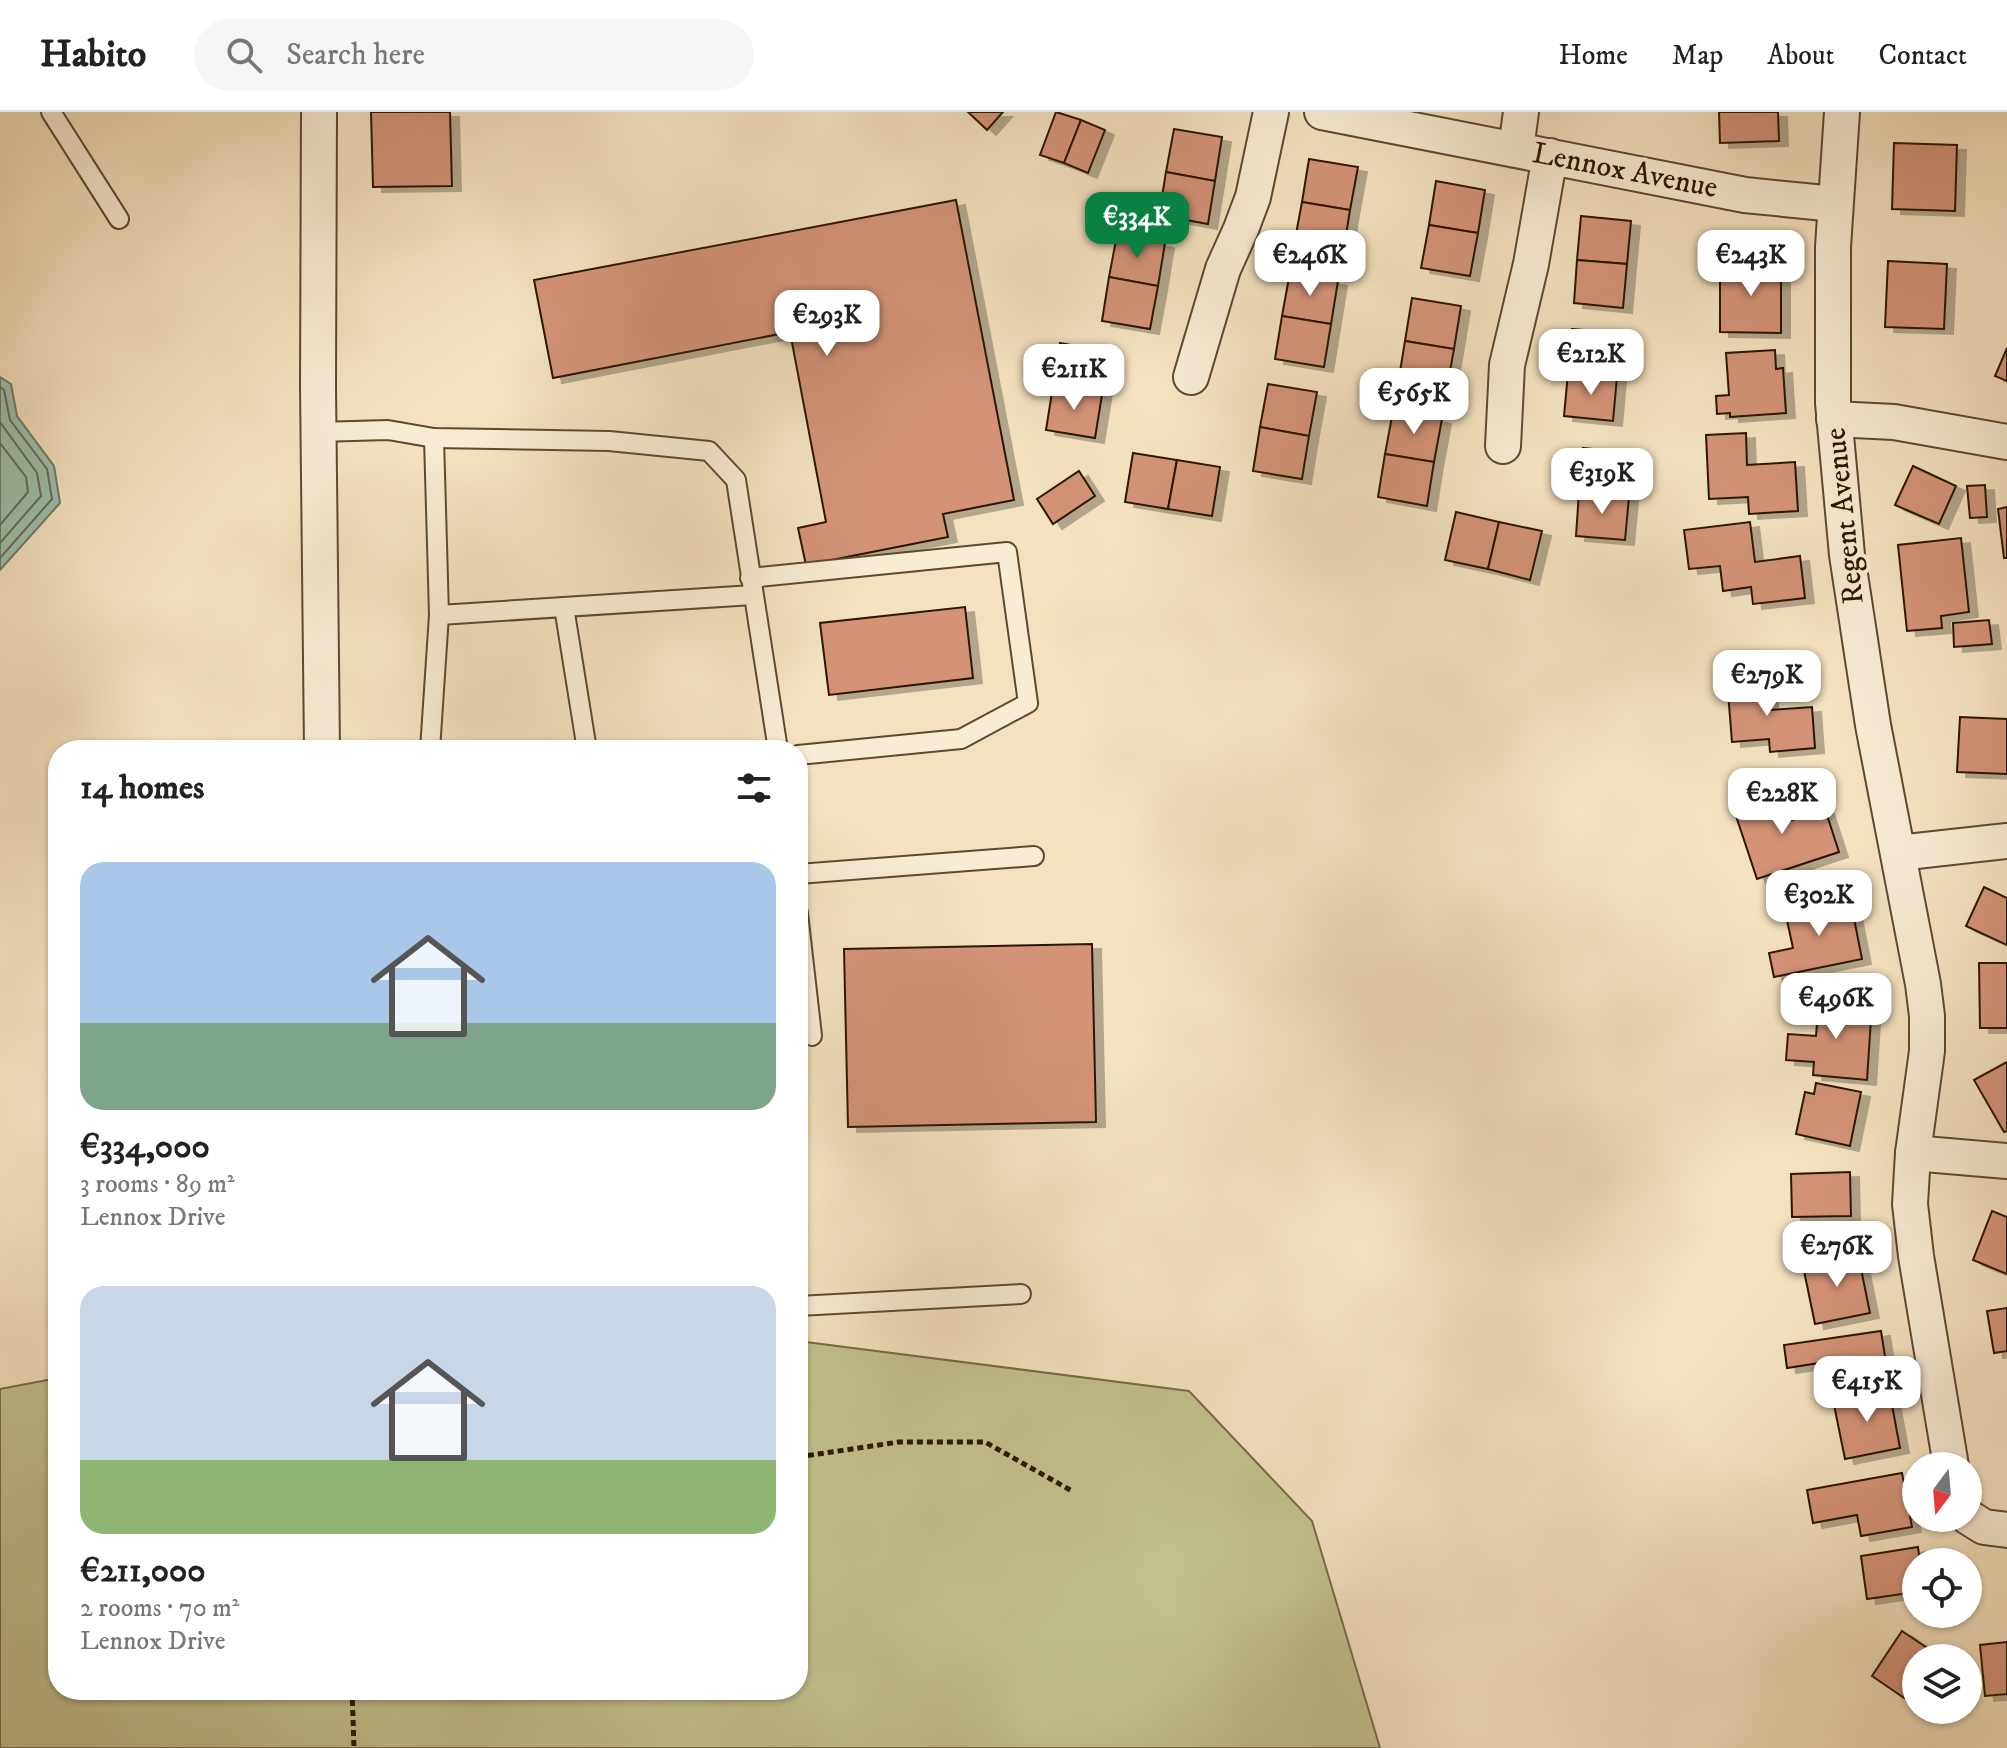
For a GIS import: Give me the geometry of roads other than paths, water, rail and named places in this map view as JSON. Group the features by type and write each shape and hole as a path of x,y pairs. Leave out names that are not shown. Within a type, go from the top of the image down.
{"street":[{"path":"319,112 318,432 322,740"},
{"path":"1191,377 1223,269 1253,197 1271,112"},
{"name":"Lennox Avenue","path":"1322,112 1745,195 1835,204"},
{"path":"1516,149 1521,112"},
{"name":"Regent Avenue","path":"1842,112 1835,204 1834,419 1859,641 1927,1016 1924,1082 1913,1153 1911,1219 1949,1452"},
{"path":"1503,446 1507,365 1529,276 1550,156"},
{"path":"1834,419 1894,422 2007,442"},
{"path":"1898,853 2007,841"},
{"path":"1913,1153 2007,1161"},
{"path":"1982,1526 2007,1530"}],"lane":[{"path":"51,112 119,219"},
{"path":"318,432 388,430 434,438 609,441 709,451 736,480 776,740"},
{"path":"431,740 439,615 434,438"},
{"path":"439,615 564,607 1007,552 1028,703 961,739 808,754"},
{"path":"564,607 585,740"},
{"path":"808,873 1034,856"},
{"path":"808,1001 812,1036"},
{"path":"808,1305 1021,1294"}],"water":[{"path":"0,377 11,384 17,416 54,466 60,503 0,570"}]}
